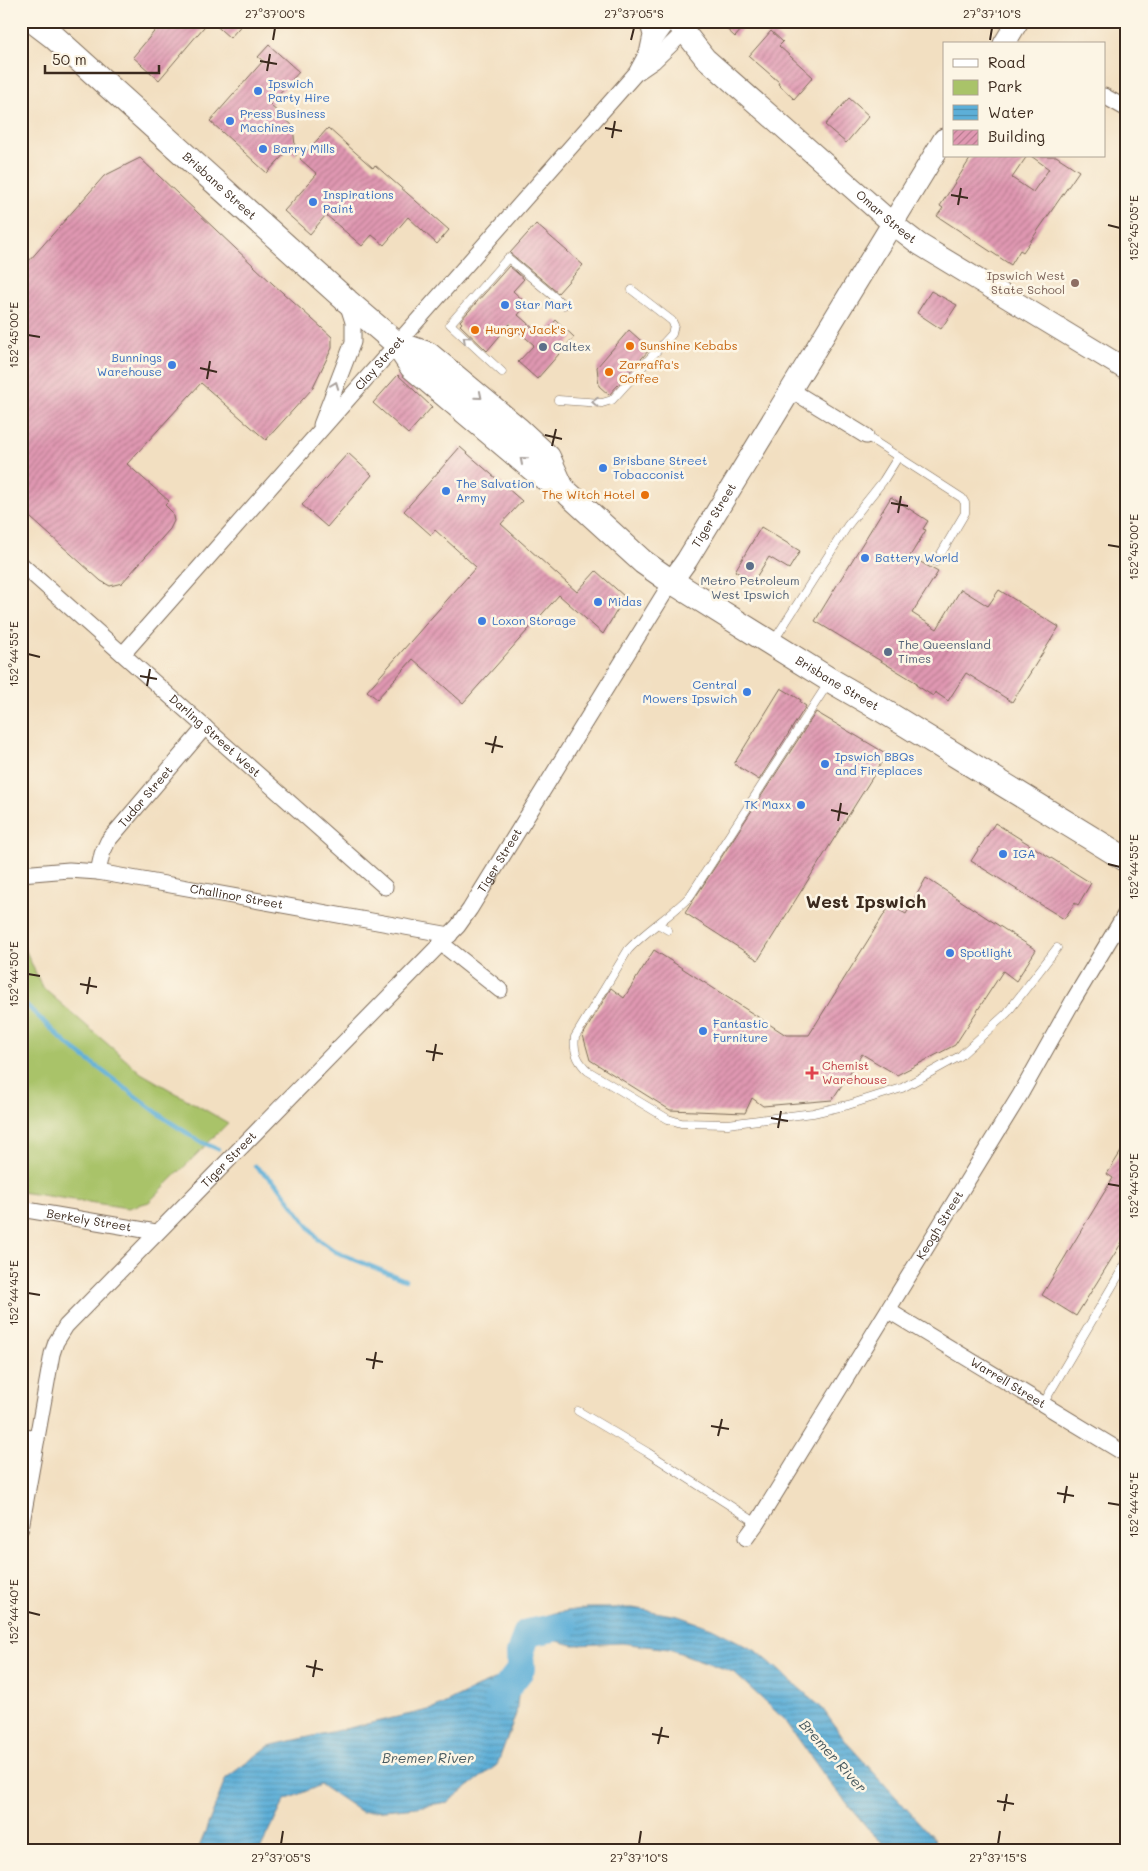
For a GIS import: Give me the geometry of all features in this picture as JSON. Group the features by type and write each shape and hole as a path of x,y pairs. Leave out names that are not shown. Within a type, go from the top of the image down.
{"main road":[{"name":"Brisbane Street","path":"38,23 396,344 412,367 540,475 562,488 643,562 830,680 1127,860"}],"street":[{"path":"646,55 651,37 647,21"},
{"name":"Clay Street","path":"123,654 636,72 646,55 677,25"},
{"name":"Clay Street","path":"636,72 654,62 677,25"},
{"name":"Omar Street","path":"677,25 705,58 893,224 919,244 1127,370"},
{"path":"1106,97 1127,109"},
{"name":"Tiger Street","path":"21,1528 52,1354 59,1337 74,1315 446,939 470,909 687,560 943,142"},
{"path":"319,432 353,342 353,322 347,301"},
{"path":"791,390 866,436"},
{"name":"Darling Street West","path":"21,564 385,887"},
{"name":"Tudor Street","path":"98,872 102,854 108,841 205,727"},
{"name":"Challinor Street","path":"21,874 69,870 98,872 446,939"},
{"name":"Keogh Street","path":"746,1538 758,1524 889,1311 1020,1095 1074,999 1127,911"},
{"path":"446,939 500,990"},
{"name":"Berkely Street","path":"21,1209 156,1232"},
{"name":"Warrell Street","path":"889,1311 1127,1455"},
{"path":"21,1436 37,1439"}],"lane":[{"path":"502,372 450,324 508,258 564,305"},
{"path":"558,400 602,403 612,400 672,334 674,325 672,321 632,290"},
{"path":"866,436 962,498 965,503 965,513 936,562"},
{"path":"772,643 848,526 883,481 898,457"},
{"path":"830,680 690,896 628,950 575,1037 575,1052 582,1066 668,1119 681,1123 728,1124 814,1113 848,1105 902,1088 960,1056 1007,1013 1057,948"},
{"path":"658,924 668,930"},
{"path":"1043,1404 1127,1261"},
{"path":"578,1411 648,1452 758,1524"}],"green space":[{"path":"21,940 42,987 141,1073 228,1123 149,1202 128,1208 21,1192"}],"water":[{"path":"587,1608 633,1608 678,1616 712,1628 758,1652 822,1708 847,1743 944,1850 890,1850 870,1831 824,1775 785,1720 733,1672 669,1649 622,1643 573,1645 527,1633 539,1618 555,1613"},
{"name":"Bremer River","path":"521,1669 516,1714 497,1765 448,1802 361,1812 321,1785 285,1800 260,1850 198,1850 226,1778 269,1746 433,1709"}],"building":[{"path":"163,21 209,21 159,80 133,57"},
{"path":"211,21 245,21 230,38"},
{"path":"718,21 749,21 735,37"},
{"path":"771,31 783,42 779,46 813,77 794,99 778,84 779,82 749,56"},
{"path":"269,45 299,72 270,105 293,126 296,156 289,149 267,173 210,121 263,61 258,57"},
{"path":"849,98 869,116 846,143 825,125"},
{"path":"328,128 373,168 375,165 449,230 437,244 408,217 384,245 372,235 362,246 326,215 310,234 284,211 317,174 300,159"},
{"name":"Bunnings Warehouse","path":"140,158 332,337 332,348 312,389 266,440 201,383 127,464 169,501 165,505 172,512 174,521 170,529 122,583 110,586 101,581 21,509 21,270 104,176"},
{"path":"971,158 1026,158 1012,178 1033,192 1049,169 1034,158 1059,158 1079,171 1023,252 1020,250 1011,265 937,216 943,208 940,206"},
{"path":"536,224 583,265 558,293 510,253"},
{"path":"509,266 524,279 513,291 527,304 518,315 542,336 556,320 574,337 537,379 518,362 534,345 510,324 487,351 460,325 462,323 460,321"},
{"path":"931,291 957,305 941,329 917,313"},
{"path":"629,330 650,349 609,395 599,386 597,367"},
{"path":"398,375 432,407 408,434 373,403"},
{"path":"460,447 522,501 501,524 577,592 596,571 625,597 603,634 559,595 463,703 413,659 377,699 367,691 476,567 435,530 431,535 404,511"},
{"path":"348,453 372,475 327,527 302,505"},
{"path":"891,497 928,521 923,529 926,530 910,556 938,572 912,613 937,629 961,589 988,606 999,590 1059,627 1012,702 966,673 948,701 935,692 933,696 916,685 917,683 815,621"},
{"path":"761,527 800,551 789,569 769,557 753,582 735,571"},
{"path":"781,688 801,700 800,702 806,706 759,780 734,764"},
{"path":"816,712 887,754 758,960 685,913"},
{"path":"995,823 1091,883 1078,905 1075,903 1064,919 971,861"},
{"path":"926,878 1036,950 1016,981 1003,971 955,1045 897,1075 862,1054 832,1100 763,1106 752,1098 745,1113 670,1110 590,1060 583,1035 611,988 624,998 654,950 786,1035 809,1035 890,905 906,914"},
{"path":"1127,1142 1127,1234 1076,1316 1042,1295 1113,1178 1107,1174"}],"waterway":[{"path":"21,1000 67,1044 167,1120 201,1142 218,1149"},
{"path":"255,1166 278,1185 318,1239 336,1252 405,1280"},
{"name":"Bremer River","path":"498,1699 521,1669 520,1654 527,1633 564,1626"}],"place":[{"name":"Ipswich Party Hire","path":"258,91"},
{"name":"Press Business Machines","path":"230,121"},
{"name":"Barry Mills","path":"263,149"},
{"name":"Inspirations Paint","path":"313,202"},
{"name":"Ipswich West State School","path":"1075,283"},
{"name":"Star Mart","path":"505,305"},
{"name":"Hungry Jack's","path":"475,330"},
{"name":"Sunshine Kebabs","path":"630,346"},
{"name":"Caltex","path":"543,347"},
{"name":"Bunnings Warehouse","path":"172,365"},
{"name":"Zarraffa's Coffee","path":"609,372"},
{"name":"Brisbane Street Tobacconist","path":"603,468"},
{"name":"The Salvation Army","path":"446,491"},
{"name":"The Witch Hotel","path":"645,495"},
{"name":"Battery World","path":"865,558"},
{"name":"Metro Petroleum West Ipswich","path":"750,566"},
{"name":"Midas","path":"598,602"},
{"name":"Loxon Storage","path":"482,621"},
{"name":"The Queensland Times","path":"888,652"},
{"name":"Central Mowers Ipswich","path":"747,692"},
{"name":"Ipswich BBQs and Fireplaces","path":"825,764"},
{"name":"TK Maxx","path":"801,805"},
{"name":"IGA","path":"1003,854"},
{"name":"Spotlight","path":"950,953"},
{"name":"Fantastic Furniture","path":"703,1031"},
{"name":"Chemist Warehouse","path":"812,1073"}],"district":[{"name":"West Ipswich","path":"866,902"}]}
